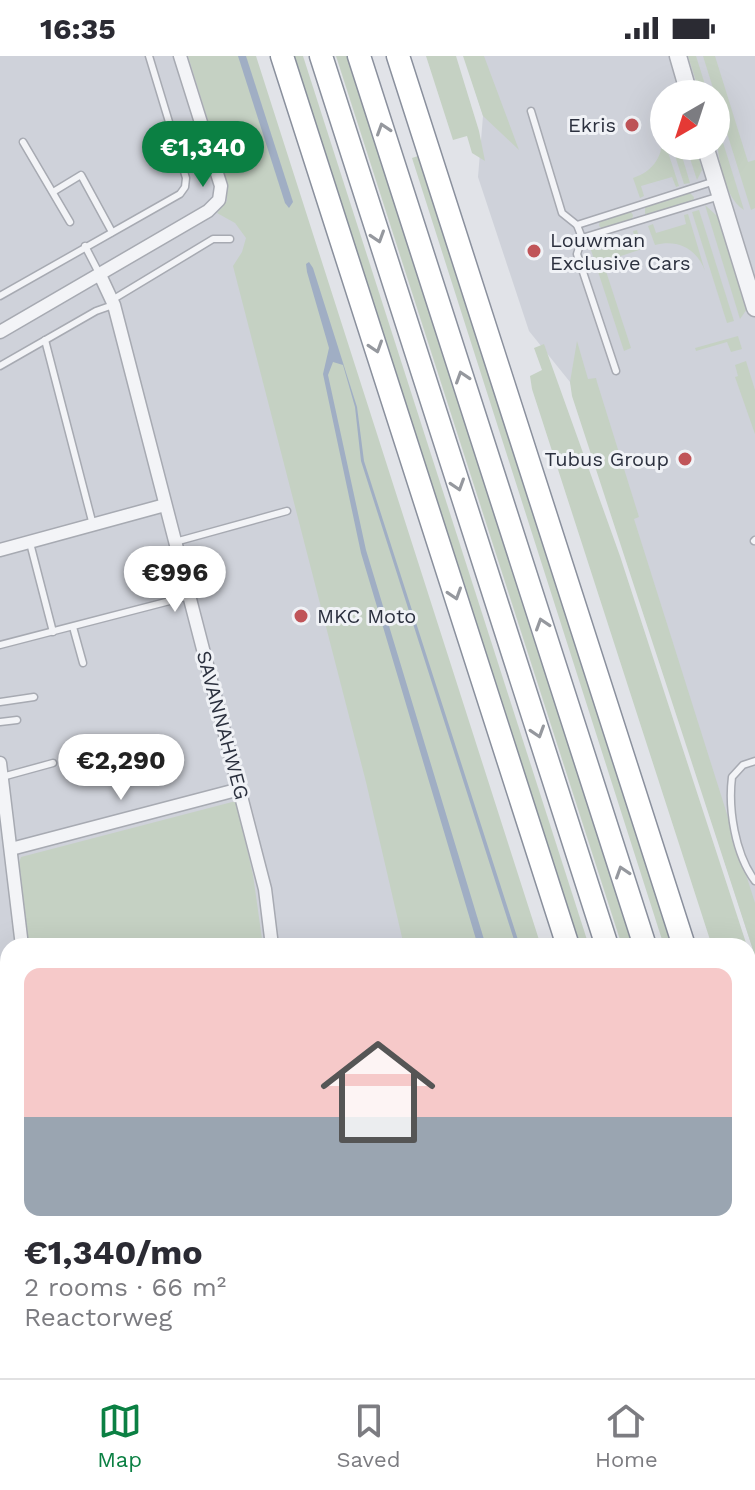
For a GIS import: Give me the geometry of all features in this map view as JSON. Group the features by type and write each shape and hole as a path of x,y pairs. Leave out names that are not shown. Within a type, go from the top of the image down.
{"highway":[{"path":"282,56 565,938"},
{"path":"321,56 604,938"},
{"path":"359,56 642,938"},
{"path":"398,56 681,938"}],"street":[{"path":"0,332 208,211 219,200 221,186 180,56"},
{"path":"678,56 685,80"},
{"path":"709,160 755,308"},
{"name":"SAVANNAHWEG","path":"100,275 113,302 240,789 265,889 271,938"},
{"path":"0,550 165,505"},
{"path":"0,763 21,938"},
{"path":"11,849 240,789"}],"lane":[{"path":"0,296 180,194 185,187 186,178 149,56"},
{"path":"531,111 562,213 577,225 582,238 577,254 616,371"},
{"path":"23,142 70,222"},
{"path":"53,192 81,175 112,232"},
{"path":"577,225 637,206 718,189"},
{"path":"582,238 641,221 718,189"},
{"path":"637,206 641,221"},
{"path":"0,366 113,302 213,239 230,239"},
{"path":"85,246 100,275"},
{"path":"45,340 93,525"},
{"path":"175,542 287,511"},
{"path":"30,541 53,632"},
{"path":"162,558 173,600"},
{"path":"0,645 189,596"},
{"path":"73,627 83,663"},
{"path":"0,702 34,697"},
{"path":"0,722 17,720"},
{"path":"755,761 743,765 732,777 730,810 741,850 755,881"},
{"path":"2,783 53,763"}],"shaded area":[{"path":"0,56 197,56 472,938 0,938"},
{"path":"464,56 755,56 755,938 749,938 570,382 529,331 478,177 483,116"}],"green space":[{"path":"188,56 256,56 538,938 402,938 366,782 233,266 246,238 235,223 217,213 227,201 227,182"},
{"path":"290,56 303,56 586,938 575,938"},
{"path":"336,56 347,56 630,938 619,938"},
{"path":"426,56 456,56 485,161 472,153 467,136 453,140"},
{"path":"463,56 484,56 519,150 483,116"},
{"path":"688,56 696,56 704,80 696,80"},
{"path":"703,56 715,56 722,80 710,80"},
{"path":"401,89 673,938 661,938 412,158 418,156 397,91"},
{"path":"730,104 748,162 755,160 755,208 751,210 730,143"},
{"path":"671,160 679,186 676,187 672,177 641,186 644,196 640,198 633,178 647,171 656,161"},
{"path":"676,160 683,160 690,183 684,184"},
{"path":"691,160 700,160 702,170 697,180"},
{"path":"720,160 728,160 744,210 736,203 725,182"},
{"path":"690,193 694,197 693,202 645,215 645,206"},
{"path":"705,205 717,216 747,309 740,319"},
{"path":"699,210 734,321 727,323 692,212"},
{"path":"630,211 632,220 603,229 599,226 600,220"},
{"path":"688,214 705,271 697,257 686,248 671,243 655,245 648,226 653,224 656,233 686,224 684,215"},
{"path":"637,230 642,249 603,262 631,348 624,351 589,244 597,242 600,250 635,239 633,231"},
{"path":"738,336 742,349 731,352 727,342 696,351 695,348"},
{"path":"577,341 588,379 596,378 639,517 634,519 755,903 755,938 749,938 570,382"},
{"path":"544,344 620,556 744,938 709,938 532,389 530,376 542,370 534,348"},
{"path":"746,361 755,390 755,434 735,377 738,376 735,365"},
{"path":"236,801 253,875 262,938 28,938 19,863 21,857"}],"water":[{"path":"238,56 246,56 293,202 289,208 285,203"},
{"path":"309,262 313,268 357,407 364,461 517,938 513,938 361,461 355,407 343,365 333,362 328,375 366,550 484,938 476,938 361,553 323,374 329,348 306,264"}],"place":[{"name":"Ekris","path":"632,125"},
{"name":"Louwman Exclusive Cars","path":"534,251"},
{"name":"Tubus Group","path":"685,459"},
{"name":"MKC Moto","path":"301,616"}]}
